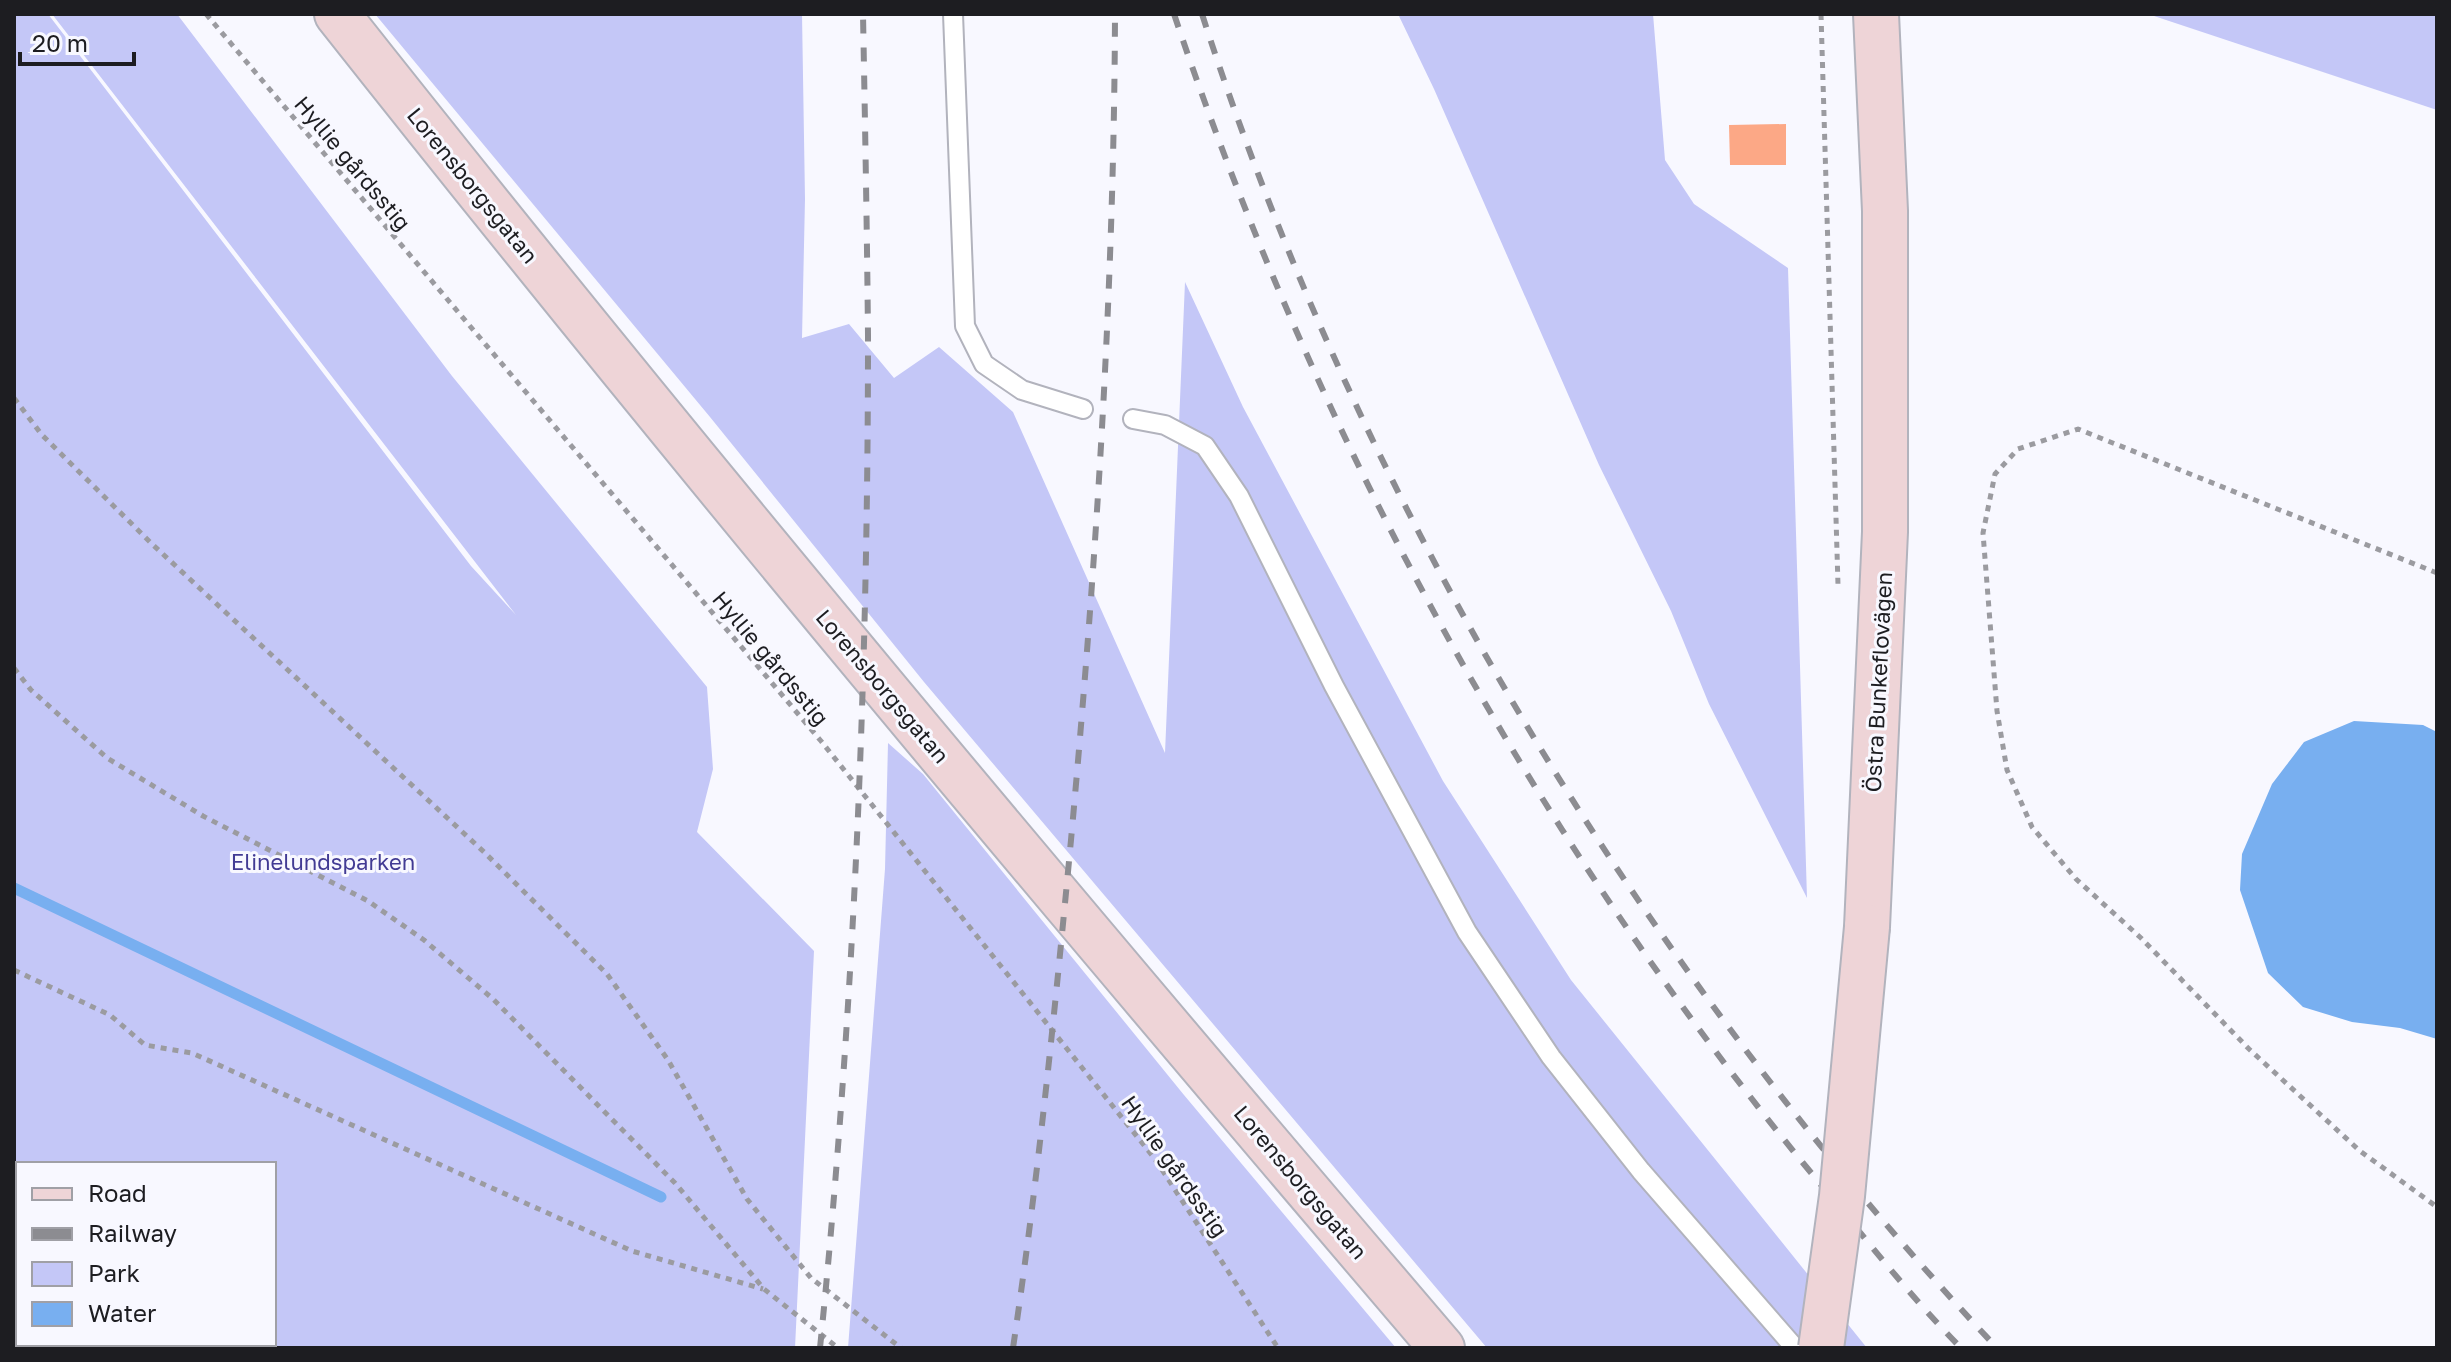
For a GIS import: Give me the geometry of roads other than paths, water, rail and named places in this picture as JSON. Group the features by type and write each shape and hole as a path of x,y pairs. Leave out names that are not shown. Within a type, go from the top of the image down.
{"main road":[{"name":"Lorensborgsgatan","path":"337,14 859,658 1442,1348"},
{"name":"Östra Bunkeflovägen","path":"1821,1348 1842,1196 1867,927 1885,532 1885,211 1876,14"}],"lane":[{"path":"953,14 965,326 984,364 1022,390 1083,409"},
{"path":"1133,419 1165,425 1205,446 1239,496 1334,686 1467,932 1551,1057 1632,1160 1795,1348"}],"water":[{"path":"2354,721 2423,725 2437,732 2437,1039 2400,1028 2352,1022 2303,1007 2268,973 2240,890 2242,854 2272,784 2304,742"}],"waterway":[{"path":"14,888 661,1197"}],"railway":[{"path":"820,1348 842,1096 862,716 868,336 863,14"},
{"path":"1013,1348 1052,1031 1088,634 1107,324 1115,14"},
{"path":"1174,14 1230,169 1292,322 1361,471 1437,617 1519,760 1607,899 1702,1033 1880,1257 1961,1348"},
{"path":"1202,14 1267,198 1343,378 1430,554 1526,724 1631,890 1745,1050 1867,1202 1997,1348"}],"park label":[{"name":"Elinelundsparken","path":"323,861"}]}
